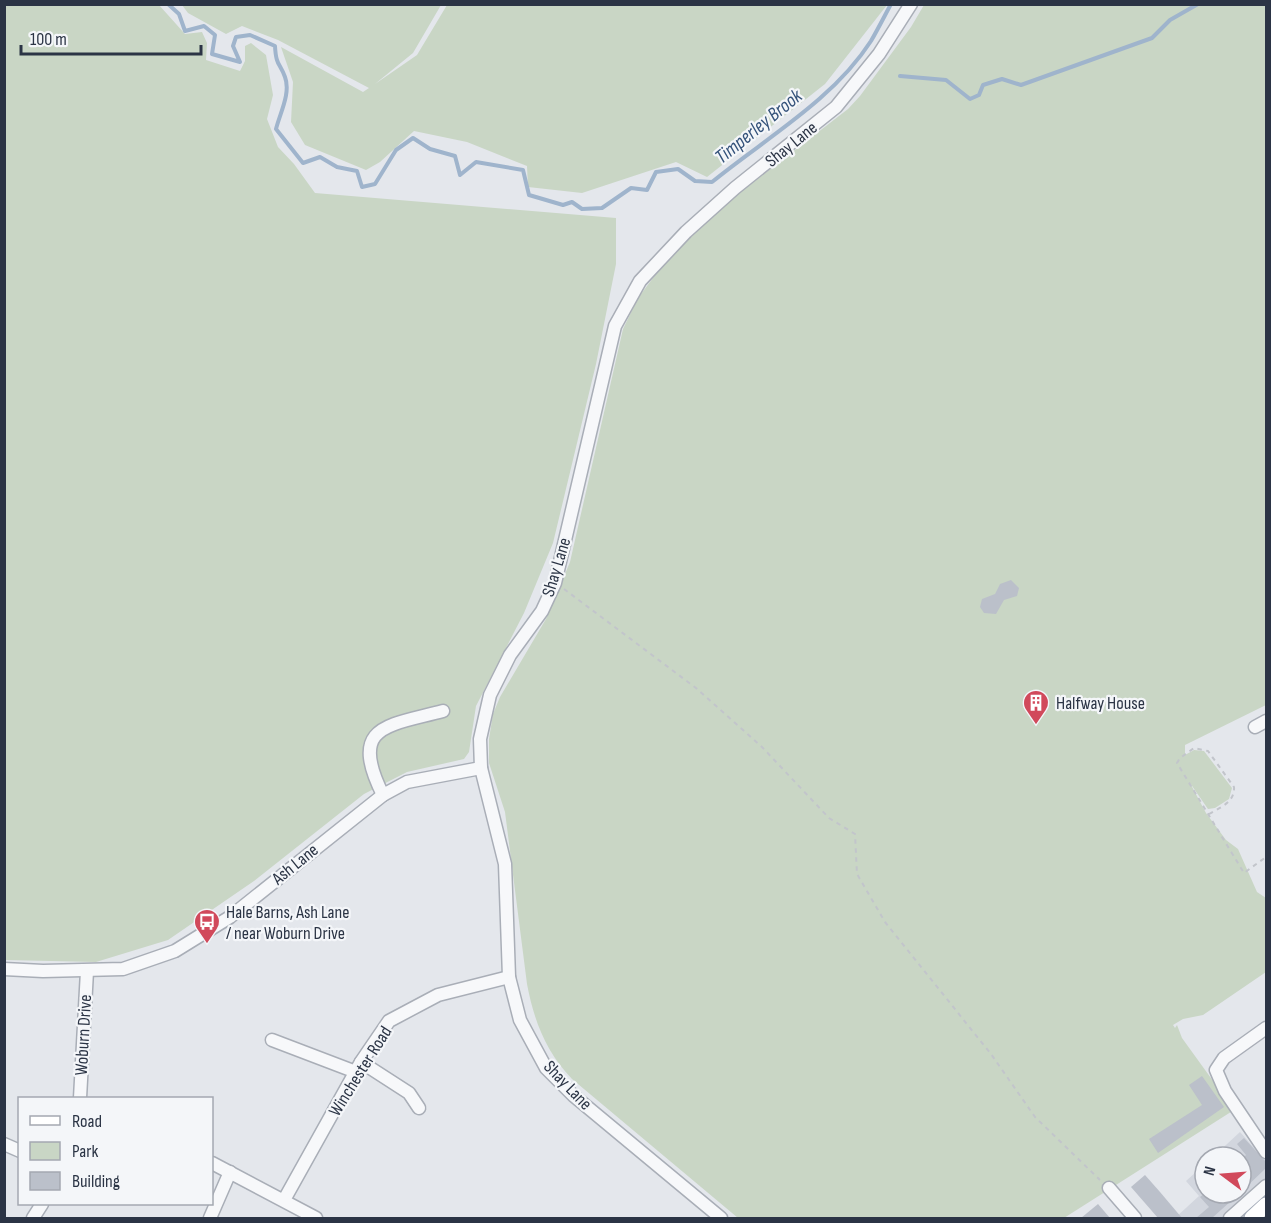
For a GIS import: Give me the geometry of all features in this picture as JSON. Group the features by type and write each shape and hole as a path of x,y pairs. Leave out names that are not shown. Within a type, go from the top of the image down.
{"main road":[{"path":"1252,1218 1266,1205"}],"street":[{"name":"Shay Lane","path":"721,1218 574,1096 546,1068 520,1020 509,977 505,864 481,768 480,739 490,695 510,656 542,611 555,582 615,326 640,281 686,232 735,188 836,107 879,54 911,4"},
{"path":"383,795 370,770 368,756 377,733 387,726 443,711"},
{"name":"Ash Lane","path":"4,969 87,971 123,969 175,951 202,936 383,795 407,782 481,768"},
{"name":"Woburn Drive","path":"80,1097 87,971"},
{"name":"Winchester Road","path":"284,1200 358,1067 389,1021 438,995 509,977"},
{"path":"1266,1028 1224,1058 1216,1070 1225,1091 1266,1152"},
{"path":"272,1040 358,1067 409,1093 419,1108"},
{"path":"4,1144 18,1150"},
{"path":"213,1164 316,1218"},
{"path":"210,1218 230,1172"},
{"path":"1230,1218 1266,1186"},
{"path":"1109,1188 1135,1218"},
{"path":"33,1218 41,1205"}],"path":[{"path":"555,582 696,688 762,747 829,819 855,834 857,874 885,922 991,1054 1035,1117 1109,1188"},
{"path":"1209,814 1231,799 1234,787 1208,751 1194,748 1177,763 1244,873 1266,857"}],"shaded area":[{"path":"1240,1132 1252,1145 1226,1145"},
{"path":"1253,1146 1266,1161 1266,1181 1253,1193"},
{"path":"1193,1175 1193,1189 1186,1181"},
{"path":"1193,1202 1193,1205 1239,1205 1225,1218 1175,1218"}],"green space":[{"path":"5,5 159,5 185,34 202,32 207,43 206,60 240,71 245,61 245,46 251,43 266,55 273,95 267,119 278,147 294,164 315,193 616,218 616,264 596,364 553,543 524,613 476,706 469,752 464,759 407,772 364,794 254,881 168,940 96,962 5,960"},
{"path":"182,5 441,5 413,53 375,84 417,55 447,5 887,5 825,84 707,177 676,162 582,193 528,187 527,166 467,142 414,131 380,162 366,170 305,145 291,122 293,82 281,47 363,92 369,88 278,40 242,26 226,34 188,13"},
{"path":"924,5 1266,5 1266,705 1185,745 1185,755 1194,750 1204,751 1232,788 1229,799 1215,808 1208,809 1190,783 1206,813 1226,840 1238,849 1257,892 1266,898 1266,972 1203,1015 1183,1019 1173,1025 1175,1028 1177,1025 1182,1038 1234,1110 1064,1218 738,1218 572,1079 548,1047 533,1011 527,984 505,812 489,763 489,739 493,714 500,697 546,619 570,562 623,329 638,298 665,262 729,201 848,109 911,27"}],"building":[{"path":"1011,580 1019,588 1017,596 1004,600 996,614 984,613 980,607 982,599 995,594 1000,584"},
{"path":"1202,1076 1224,1107 1158,1153 1149,1139 1202,1105 1189,1085"},
{"path":"1244,1138 1250,1145 1238,1145"},
{"path":"1253,1148 1266,1162 1266,1168 1253,1180"},
{"path":"1145,1175 1182,1218 1158,1218 1131,1187"},
{"path":"1098,1204 1110,1218 1081,1218"},
{"path":"1207,1205 1227,1205 1212,1218 1196,1218 1209,1207"}],"waterway":[{"name":"Timperley Brook","path":"168,4 179,14 185,31 204,26 215,35 212,54 240,62 233,46 236,37 250,35 275,46 276,57 285,77 287,90 276,129 303,163 320,157 337,167 357,171 362,187 375,184 396,150 413,138 430,149 455,156 460,175 476,162 523,170 529,195 563,205 572,202 582,209 602,208 631,188 647,190 656,172 678,169 695,181 712,182 798,117 838,82 871,41 891,4"},
{"path":"900,76 946,80 970,99 979,95 983,85 1002,79 1021,85 1152,38 1170,20 1198,4"}],"place":[{"name":"Halfway House","path":"1036,726"},
{"name":"Hale Barns, Ash Lane / near Woburn Drive","path":"207,945"}]}
